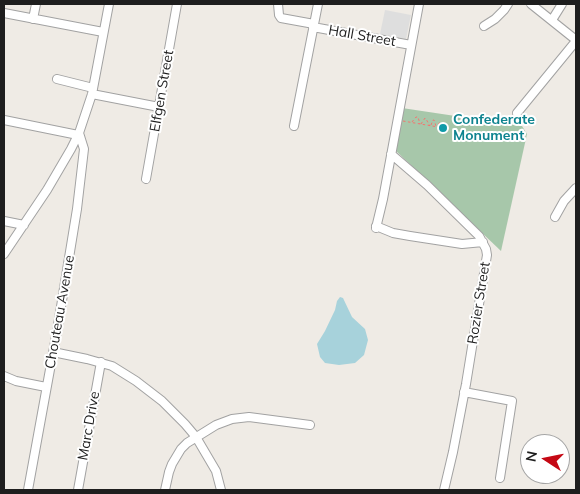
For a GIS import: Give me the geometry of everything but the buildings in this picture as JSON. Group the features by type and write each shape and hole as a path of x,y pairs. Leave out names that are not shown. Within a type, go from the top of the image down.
{"street":[{"path":"33,19 36,4"},
{"path":"4,254 79,134 92,91 108,4"},
{"name":"Elfgen Street","path":"146,179 177,4"},
{"name":"Hall Street","path":"278,4 278,15 281,18 411,45"},
{"path":"294,126 318,4"},
{"path":"420,4 376,227 393,233 462,244 483,242"},
{"path":"484,26 495,19 508,4"},
{"path":"517,113 576,40 531,4"},
{"path":"552,20 562,4"},
{"path":"4,13 103,32"},
{"path":"57,79 92,91 159,107"},
{"path":"4,120 79,134"},
{"name":"Chouteau Avenue","path":"28,490 81,183 84,149 79,134"},
{"name":"Rozier Street","path":"391,154 427,185 469,226 483,242 486,249 487,261 453,452 444,490"},
{"path":"555,217 564,201 576,188"},
{"path":"4,221 24,224"},
{"path":"53,352 112,366 162,401 196,437 216,471 221,490"},
{"name":"Marc Drive","path":"78,490 101,362"},
{"path":"4,376 16,381 46,387"},
{"path":"464,392 512,402 500,478"},
{"path":"165,490 169,472 176,456 188,443 216,424 240,417 257,417 310,424"}],"path":[{"path":"412,123 418,117 420,124"},
{"path":"420,124 426,118 430,126"},
{"path":"397,120 412,123 420,124 430,126 437,127 434,120 430,126"}],"green space":[{"path":"402,108 522,126 527,134 501,251 395,150"}],"shaded area":[{"path":"385,10 411,15 406,39 380,34"}],"water":[{"path":"340,297 343,298 352,317 365,329 368,340 364,355 355,363 339,365 325,363 320,357 317,344"}],"place":[{"name":"Confederate Monument","path":"443,128"}]}
